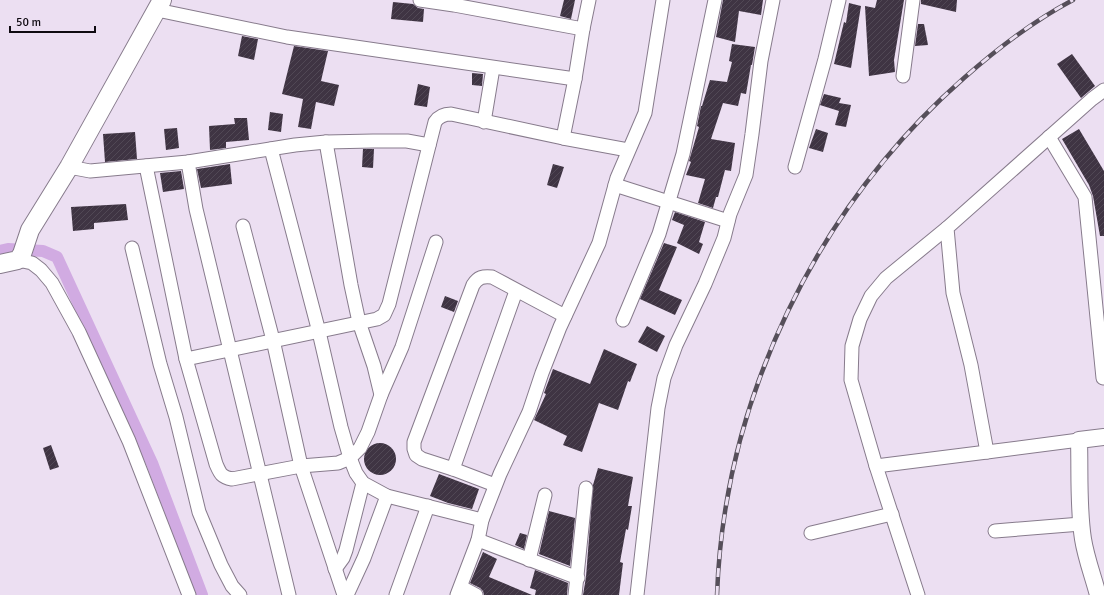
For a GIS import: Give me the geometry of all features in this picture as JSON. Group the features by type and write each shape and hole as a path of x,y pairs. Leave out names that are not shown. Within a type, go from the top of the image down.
{"main road":[{"path":"0,264 22,253 30,230 69,167 159,5"}],"street":[{"path":"420,0 454,5 583,30"},
{"path":"563,138 576,78 589,0"},
{"path":"476,595 459,591 478,540 482,520 495,485 528,412 565,316 599,243 615,185 644,113 663,0"},
{"path":"623,320 659,234 683,154 715,0"},
{"path":"637,595 658,408 664,378 676,345 705,284 724,238 728,221 746,175 761,61 773,0"},
{"path":"795,167 826,59 839,0"},
{"path":"903,76 913,0"},
{"path":"159,5 191,18 287,37 493,68 576,78"},
{"path":"484,122 493,68"},
{"path":"918,595 876,466 851,380 852,346 860,319 871,296 886,278 947,228 1104,90"},
{"path":"186,359 273,340 319,332 380,318 384,315 389,304 435,122 443,115 451,114 484,122 628,150"},
{"path":"1049,137 1085,197 1103,378"},
{"path":"69,167 90,171 188,162 295,145 326,142 400,141 429,145"},
{"path":"326,142 359,322 374,366 381,395"},
{"path":"271,149 319,332 341,428 356,472 363,483 387,496 482,520"},
{"path":"188,162 196,209 289,595"},
{"path":"146,166 186,359 216,464 221,474 225,478 232,479 301,466 329,464 350,458 360,448 368,432 381,395 402,347 436,242"},
{"path":"615,185 728,221"},
{"path":"243,226 273,340 301,466 345,595"},
{"path":"947,228 953,293 971,365 987,452"},
{"path":"132,248 160,364 176,417 199,512 221,565 232,586 240,595"},
{"path":"22,253 41,270 52,283 79,332 129,441 189,595"},
{"path":"495,485 422,459 416,455 414,449 414,442 476,280 484,276 492,277 565,316"},
{"path":"453,469 516,291"},
{"path":"876,466 1104,437"},
{"path":"1079,440 1081,524 1085,552 1098,595"},
{"path":"335,569 343,558 346,550 363,483"},
{"path":"575,595 578,578 586,488"},
{"path":"529,560 545,495"},
{"path":"345,595 364,558 387,496"},
{"path":"396,595 428,506"},
{"path":"811,533 892,514"},
{"path":"995,531 1081,524"},
{"path":"478,540 578,578"}],"building":[{"path":"564,0 575,0 571,19 560,16"},
{"path":"723,0 763,0 761,15 739,11 735,42 716,37"},
{"path":"877,0 904,0 894,60 895,72 869,76 865,6 875,8"},
{"path":"921,0 957,0 956,12 921,4"},
{"path":"393,2 413,4 418,8 424,9 423,22 391,19"},
{"path":"849,3 861,6 851,68 834,64 844,22 846,23"},
{"path":"918,24 924,24 928,45 915,46"},
{"path":"242,36 258,39 254,60 238,56"},
{"path":"732,44 755,47 746,94 741,93 738,106 723,103 711,139 735,143 731,171 725,170 718,197 716,197 713,208 698,203 705,179 686,175 691,162 689,161 699,127 697,126 701,106 710,80 727,82 732,62 729,61"},
{"path":"294,46 328,51 321,81 339,85 334,106 316,102 311,129 298,127 303,99 282,94"},
{"path":"1072,54 1095,86 1081,98 1057,64"},
{"path":"472,73 483,74 482,86 472,85"},
{"path":"418,84 430,87 427,107 414,105"},
{"path":"824,94 841,98 839,103 851,105 846,127 835,125 839,111 820,105"},
{"path":"270,112 283,114 281,132 268,130"},
{"path":"234,118 247,118 249,140 226,142 226,148 210,150 209,126 235,124"},
{"path":"177,128 179,148 166,150 164,129"},
{"path":"816,129 828,133 823,152 809,148"},
{"path":"1079,129 1104,171 1104,236 1100,236 1093,196 1089,185 1062,139"},
{"path":"135,132 137,159 105,162 103,134"},
{"path":"363,149 374,149 373,168 362,167"},
{"path":"230,164 232,184 201,188 197,169"},
{"path":"553,164 564,167 557,188 547,185"},
{"path":"181,171 184,189 163,192 160,173"},
{"path":"126,204 128,220 94,223 94,229 73,231 71,207"},
{"path":"675,212 705,222 699,242 703,244 699,254 677,243 684,225 672,220"},
{"path":"664,243 677,247 659,290 682,300 675,315 640,299"},
{"path":"445,296 458,301 454,312 441,307"},
{"path":"647,326 665,336 657,352 638,342"},
{"path":"604,349 637,364 630,382 628,381 618,410 599,403 582,452 563,445 567,436 534,420 546,394 544,393 553,369 590,384"},
{"path":"380,443 389,446 393,450 396,459 393,468 389,472 380,475 371,472 367,468 364,459 367,450 371,446"},
{"path":"51,445 59,467 50,470 43,448"},
{"path":"598,468 633,477 628,506 632,506 620,562 623,563 619,595 583,595 586,577 593,485"},
{"path":"439,474 479,489 472,509 448,503 430,496"},
{"path":"549,511 575,518 570,566 539,554"},
{"path":"520,533 527,535 524,549 515,545"},
{"path":"483,552 497,559 489,577 532,595 484,595 480,588 470,583"},
{"path":"535,570 568,583 567,595 535,595 536,590 530,588"}],"waterway":[{"path":"0,251 8,249 43,251 57,257 152,463 202,595"}],"railway":[{"path":"717,595 724,522 738,450 759,380 788,312 823,247 864,186 911,130 964,78 989,57 1030,26 1073,0"}]}
